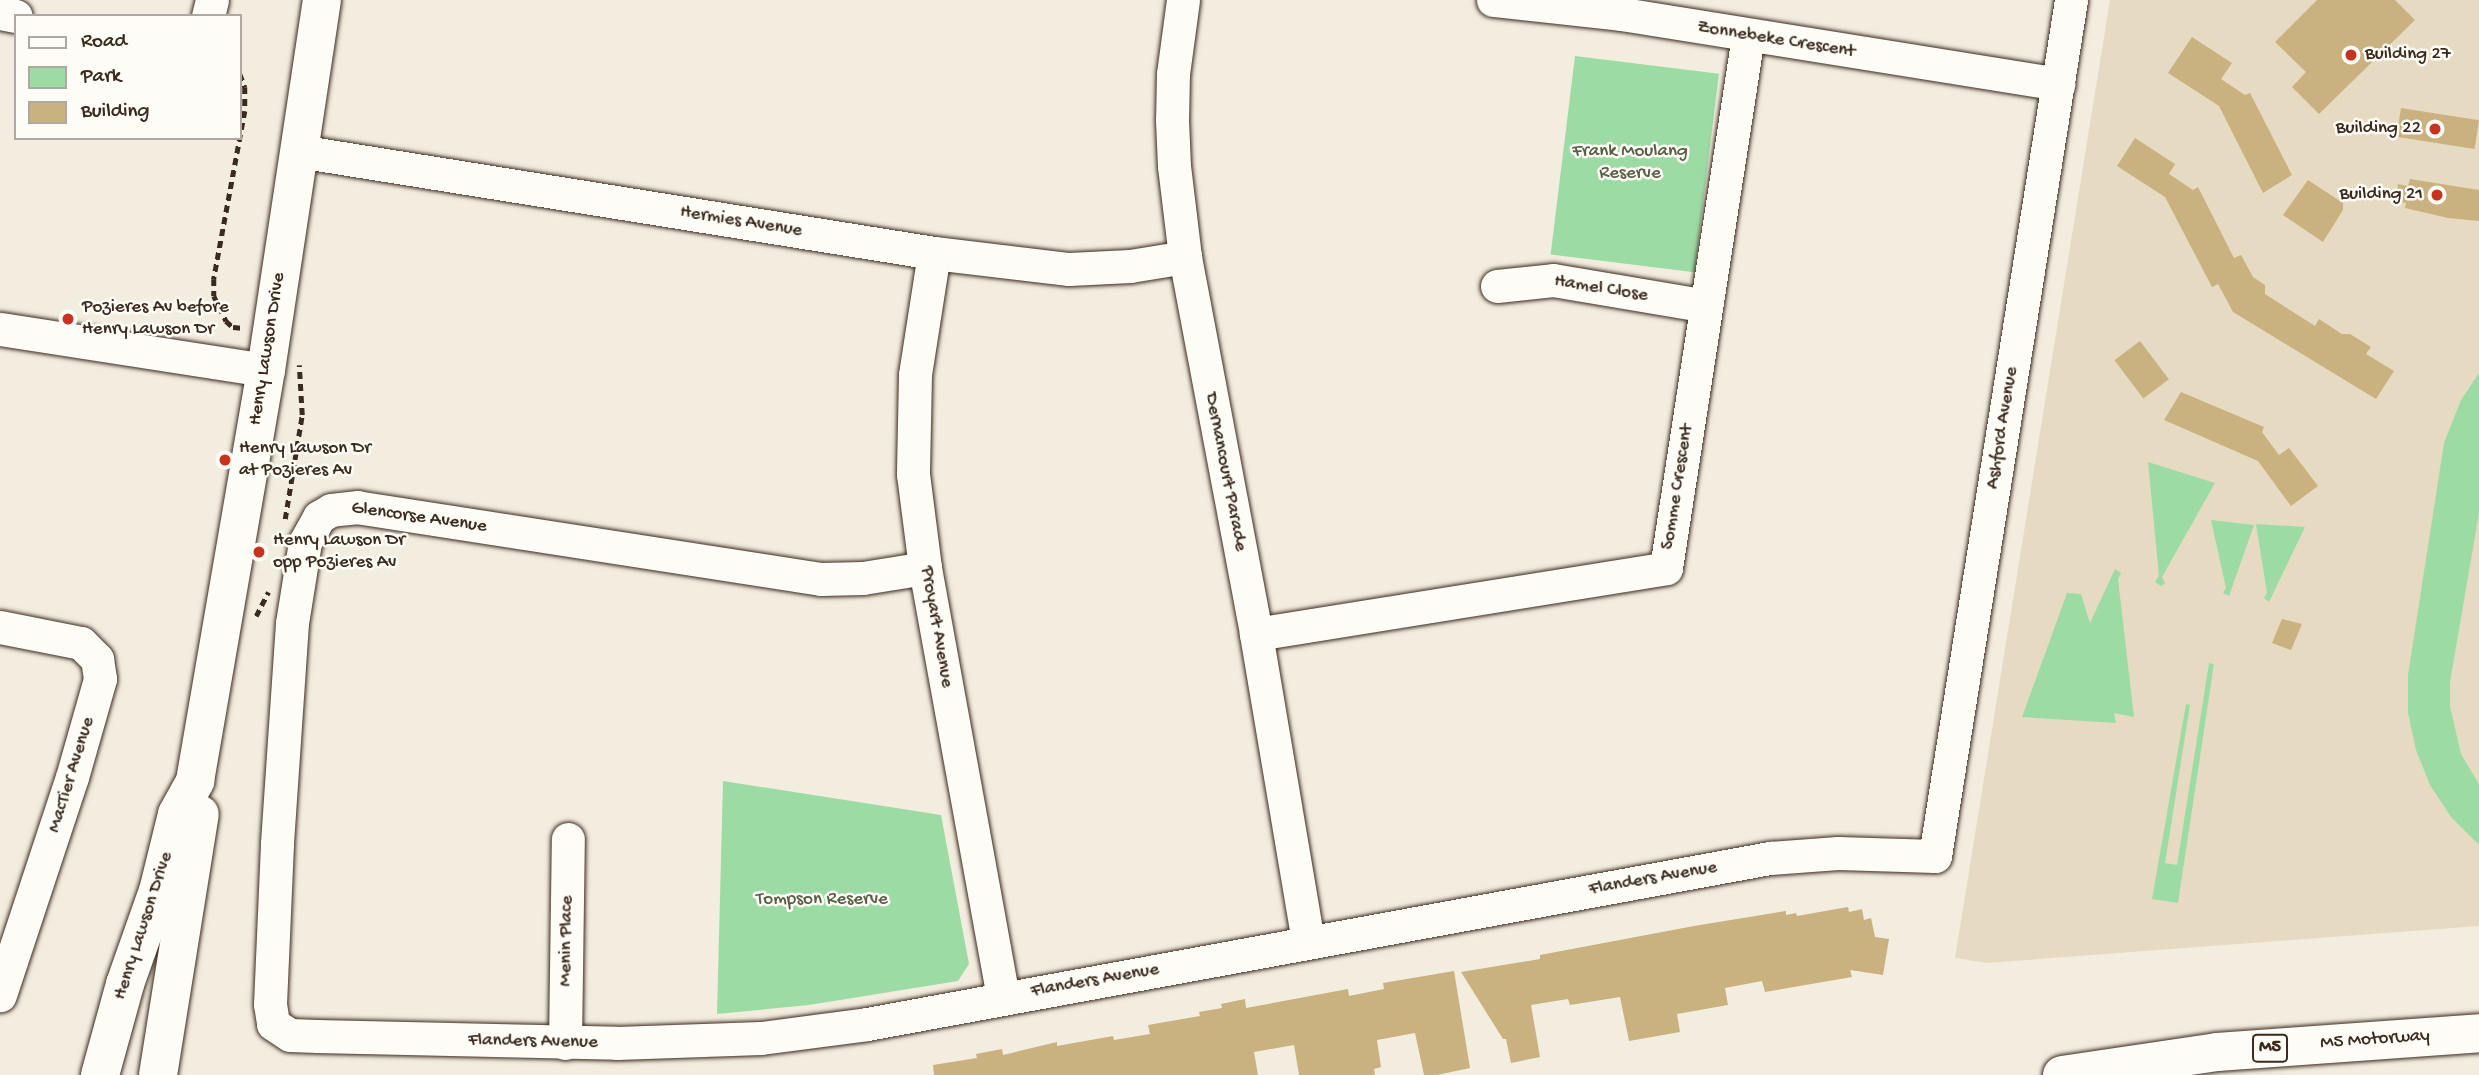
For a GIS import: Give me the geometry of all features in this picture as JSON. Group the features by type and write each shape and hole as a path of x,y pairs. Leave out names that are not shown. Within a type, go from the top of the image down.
{"main road":[{"name":"Henry Lawson Drive","path":"100,1075 125,984 158,891 177,814 195,781 282,367 298,151 322,0"},
{"name":"Henry Lawson Drive","path":"158,1075 200,818 195,781"},
{"name":"M5 Motorway","path":"2062,1075 2217,1052 2479,1032"}],"street":[{"name":"Dernancourt Parade","path":"1183,0 1173,74 1172,120 1185,257 1256,634 1308,942"},
{"name":"Zonnebeke Crescent","path":"1493,0 1622,14 2058,84"},
{"name":"Ashford Avenue","path":"1935,856 2071,0"},
{"name":"Somme Crescent","path":"1256,634 1666,568 1748,36"},
{"name":"Hermies Avenue","path":"298,151 934,253 1069,270 1130,266 1185,257"},
{"name":"Proyart Avenue","path":"934,253 915,375 914,474 925,568 1003,998"},
{"name":"Hamel Close","path":"1497,286 1553,280 1706,306"},
{"path":"0,328 282,367"},
{"name":"Glencorse Avenue","path":"270,1004 283,728 292,623 305,542 319,517 331,510 358,507 821,579 863,578 925,568"},
{"name":"MacTier Avenue","path":"0,627 81,643 97,659 100,679 72,777 1,992"},
{"name":"Menin Place","path":"565,1042 568,839"},
{"name":"Flanders Avenue","path":"270,1004 273,1024 290,1035 668,1043 761,1038 867,1024 1770,858 1838,853 1935,856"}],"path":[{"path":"242,82 246,99 242,122"},
{"path":"239,140 214,279 214,296 226,321 240,328"},
{"path":"282,367 302,415 284,527"},
{"path":"254,623 271,586"}],"shaded area":[{"path":"2110,0 2479,0 2479,926 1987,963 1955,958"}],"green space":[{"name":"Frank Moulang Reserve","path":"1575,56 1719,74 1695,272 1551,255"},
{"path":"2479,373 2479,513 2450,682 2450,706 2461,754 2479,784 2479,845 2451,817 2430,785 2416,750 2408,713 2408,675 2444,443 2461,400"},
{"path":"2148,462 2215,483 2162,577 2165,583 2161,586 2155,582 2159,576"},
{"path":"2211,520 2254,525 2229,596 2223,593 2226,588"},
{"path":"2256,524 2305,527 2269,602 2264,598 2267,593"},
{"path":"2115,569 2121,573 2118,579 2134,717 2114,713 2116,723 2022,717 2067,593 2081,594 2090,623"},
{"path":"2209,663 2214,664 2178,903 2152,899 2186,704 2190,705 2165,863 2177,865"},
{"name":"Tompson Reserve","path":"723,781 941,815 969,964 958,981 809,1005 717,1014"}],"building":[{"name":"Building 27","path":"2317,0 2395,0 2415,20 2319,114 2292,87 2306,72 2275,42"},
{"path":"2192,37 2232,63 2221,79 2245,95 2250,93 2292,175 2263,193 2219,106 2168,73"},
{"name":"Building 22","path":"2401,108 2479,120 2474,149 2396,137"},
{"path":"2135,138 2175,164 2169,174 2193,190 2198,187 2234,258 2241,255 2253,277 2265,285 2265,294 2315,326 2319,319 2342,334 2350,334 2371,347 2366,354 2394,371 2376,399 2233,312 2218,284 2212,287 2165,197 2117,166"},
{"name":"Building 21","path":"2410,179 2479,190 2479,221 2448,218 2405,208 2406,203 2395,201 2398,184 2408,186"},
{"path":"2308,180 2343,203 2343,210 2323,242 2283,215"},
{"path":"2140,341 2169,379 2143,399 2114,360"},
{"path":"2181,392 2264,427 2262,432 2279,455 2289,448 2318,486 2291,506 2258,461 2164,420"},
{"path":"2282,619 2302,624 2291,650 2272,643"},
{"path":"1848,907 1849,912 1862,909 1864,920 1871,918 1875,937 1889,939 1883,975 1850,970 1852,977 1765,992 1762,981 1725,988 1728,1005 1677,1014 1680,1032 1629,1041 1620,997 1570,1005 1568,999 1531,1005 1540,1057 1511,1063 1506,1039 1503,1039 1461,972 1540,959 1540,955 1694,926 1786,911 1786,915 1796,913 1797,916"},
{"path":"1454,971 1470,1068 1437,1075 1424,1075 1415,1033 1377,1040 1381,1067 1374,1069 1375,1075 1299,1075 1294,1045 1254,1052 1258,1075 934,1075 933,1065 977,1058 976,1054 1002,1049 1003,1055 1057,1042 1057,1046 1113,1036 1114,1040 1150,1034 1148,1025 1200,1016 1199,1012 1222,1008 1221,1004 1245,999 1246,1008 1348,989 1349,996 1384,989 1383,983"}],"place":[{"name":"Building 27","path":"2351,55"},
{"name":"Building 22","path":"2435,129"},
{"name":"Building 21","path":"2437,195"},
{"name":"Pozieres Av before Henry Lawson Dr","path":"68,319"},
{"name":"Henry Lawson Dr at Pozieres Av","path":"225,460"},
{"name":"Henry Lawson Dr opp Pozieres Av","path":"259,552"}]}
